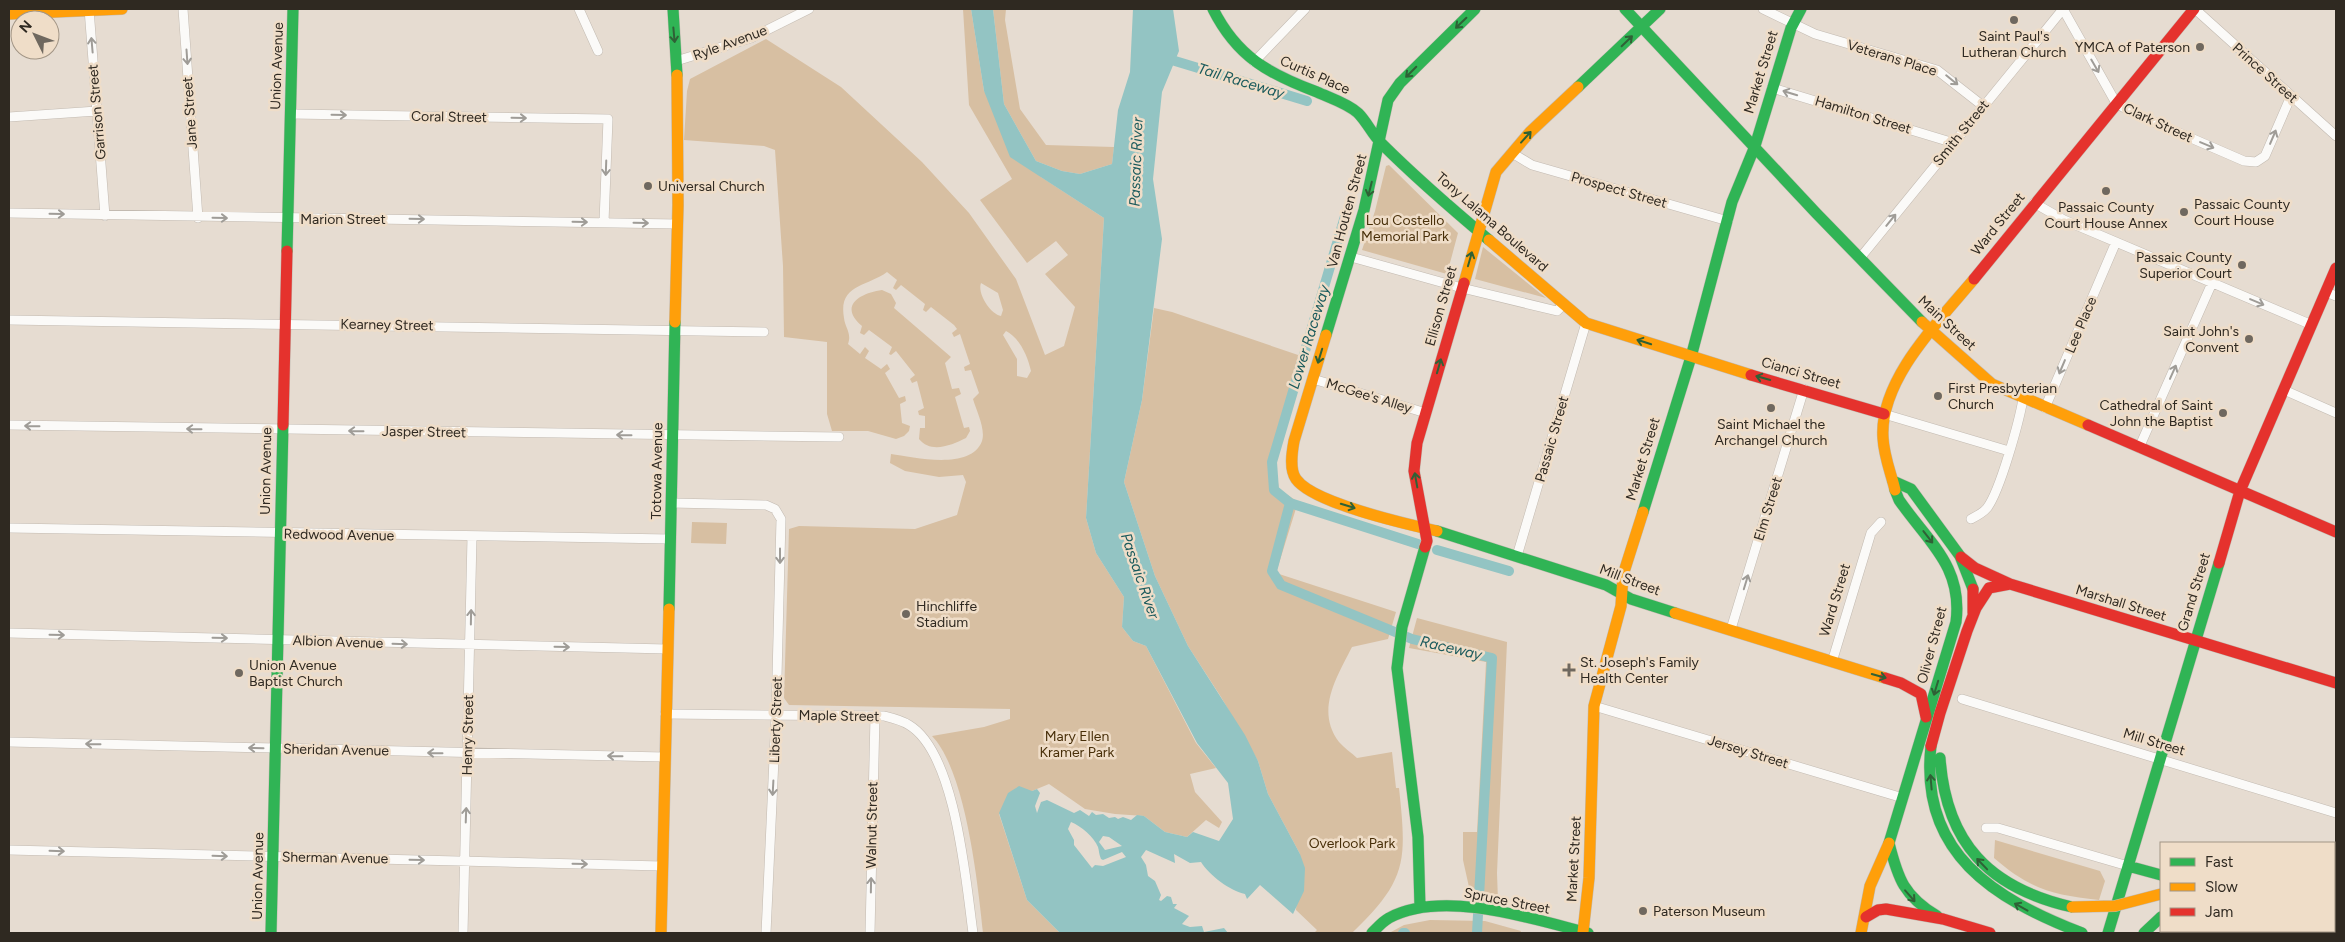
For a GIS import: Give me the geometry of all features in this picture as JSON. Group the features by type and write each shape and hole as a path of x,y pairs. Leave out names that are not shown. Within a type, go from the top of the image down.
{"main road":[{"path":"9,14 122,9"},
{"name":"Union Avenue","path":"271,933 293,9"},
{"name":"Totowa Avenue","path":"661,933 678,224 676,61 673,9"},
{"name":"Curtis Place","path":"1213,9 1222,27 1236,45 1254,62 1280,78 1348,106 1357,112 1380,142"},
{"name":"Van Houten Street","path":"1303,487 1294,478 1291,457 1371,187 1392,93 1475,9"},
{"name":"Main Street","path":"1625,9 1931,331 1985,379 2023,399 2336,532"},
{"name":"Ellison Street","path":"1420,907 1418,837 1398,680 1398,644 1426,548 1426,528 1414,471 1415,452 1494,175 1530,132 1660,9"},
{"name":"Market Street","path":"1586,933 1594,706 1621,606 1623,575 1691,357 1732,202 1755,146 1793,22 1801,9"},
{"name":"Ward Street","path":"1893,481 1882,449 1881,436 1884,414 1899,374 1931,331 2034,203 2194,9"},
{"name":"Tony Lalama Boulevard","path":"1380,142 1478,231 1586,323"},
{"name":"Grand Street","path":"2108,933 2240,491 2312,325 2331,294 2336,268"},
{"name":"Cianci Street","path":"1586,323 1691,357 1884,414"},
{"path":"1893,481 1911,489 1966,567 1972,589 1973,610 1970,624"},
{"name":"Oliver Street","path":"1861,933 1866,917 1866,903 1879,860 1889,843 1959,608 1958,593 1952,571 1898,499 1893,481"},
{"name":"Mill Street","path":"1303,487 1323,498 1447,533 1606,585 1631,599 1901,683 1917,690 1923,698 1926,719"},
{"name":"Marshall Street","path":"1960,556 1975,568 2010,584 2336,682"},
{"path":"2010,584 1989,588 1981,598 1970,624 1943,703 1931,748 1930,769 1933,802 1944,833 1970,870 1993,890 2028,911 2082,933"},
{"path":"1943,703 1940,775 1948,807 1962,838 1987,869 2009,886 2045,902 2072,907 2114,906 2160,894"},
{"path":"1889,843 1897,876 1904,889 1919,906 1943,919"},
{"path":"2128,866 2160,875"},
{"path":"1372,933 1388,918 1420,907"},
{"name":"Spruce Street","path":"1420,907 1466,908 1586,933"},
{"path":"1866,917 1878,910 1886,909 1943,919 1990,933"},
{"path":"2144,933 2160,918"}],"street":[{"name":"Jane Street","path":"183,9 198,218"},
{"path":"579,9 598,51"},
{"name":"Ryle Avenue","path":"676,61 752,38 809,9"},
{"path":"1254,62 1305,9"},
{"name":"Veterans Place","path":"1763,9 1815,34 1938,70 1984,106"},
{"name":"Clark Street","path":"2062,9 2116,103 2131,112 2244,161 2256,162 2265,156 2291,96"},
{"name":"Smith Street","path":"1860,258 2062,9"},
{"name":"Prince Street","path":"2194,9 2336,136"},
{"name":"Garrison Street","path":"89,10 106,216"},
{"name":"Hamilton Street","path":"1772,88 1954,143"},
{"path":"9,118 97,111"},
{"name":"Coral Street","path":"291,114 608,120 604,222"},
{"name":"Prospect Street","path":"1512,153 1532,165 1728,221"},
{"path":"2034,203 2064,220 2312,325"},
{"name":"Marion Street","path":"9,213 198,218 678,224"},
{"name":"Lee Place","path":"2045,408 2116,242"},
{"path":"1351,257 1462,288 1557,311 1564,304"},
{"path":"2139,448 2212,283"},
{"name":"Kearney Street","path":"9,320 764,332"},
{"name":"Passaic Street","path":"1517,556 1586,323"},
{"name":"McGee's Alley","path":"1313,379 1426,413"},
{"name":"Elm Street","path":"1732,629 1804,390"},
{"path":"2284,390 2336,413"},
{"path":"1971,519 1984,512 1988,506 2009,451 2023,399"},
{"name":"Cianci Street","path":"1884,414 2009,451"},
{"name":"Jasper Street","path":"9,425 839,437"},
{"name":"Liberty Street","path":"671,503 766,504 775,509 781,519 776,715 766,933"},
{"name":"Ward Street","path":"1832,662 1871,533 1881,522"},
{"name":"Redwood Avenue","path":"9,528 670,539"},
{"name":"Henry Street","path":"463,933 472,536"},
{"name":"Albion Avenue","path":"9,633 667,650"},
{"name":"Mill Street","path":"1962,699 2336,813"},
{"name":"Jersey Street","path":"1594,706 1903,798"},
{"name":"Maple Street","path":"665,714 875,716 894,718 909,725 920,734 937,762 949,793 965,860 973,933"},
{"name":"Walnut Street","path":"870,933 875,716"},
{"name":"Sheridan Avenue","path":"9,742 664,756"},
{"path":"1986,828 1998,828 2128,866"},
{"name":"Sherman Avenue","path":"9,850 662,866"}],"green space":[{"name":"Mary Ellen Kramer Park","path":"963,9 971,9 984,91 1041,177 1104,218 1086,518 1096,553 1124,597 1122,627 1133,641 1146,646 1196,743 1216,768 1190,774 1195,792 1222,822 1219,828 1206,820 1187,837 1165,832 1144,816 1085,809 1049,784 1032,791 999,814 1027,900 1060,933 983,933 974,859 962,801 954,775 944,753 932,736 984,727 1010,719 1010,709 789,705 784,698 789,529 799,526 915,529 957,515 966,482 963,475 939,477 905,471 890,463 891,454 927,459 954,459 966,456 976,450 982,441 982,425 973,399 979,393 971,370 965,371 964,367 970,364 960,334 954,337 952,333 957,329 954,325 931,307 926,312 923,310 925,304 901,285 896,290 893,288 897,280 887,272 850,292 845,299 843,307 849,337 848,344 860,354 865,347 869,351 865,358 881,369 887,364 890,369 885,373 899,398 905,396 906,401 900,404 902,423 910,426 909,431 904,436 896,439 868,431 832,431 827,414 827,342 784,337 783,266 775,150 764,146 684,140 687,91 690,79 766,39 841,87 922,162 969,213 1016,279 1045,355 1064,346 1075,307 1045,274 1068,255 1056,241 1027,263 980,200 1012,179 969,105","holes":["981,283 998,293 1003,310 1001,316 993,311 985,302 981,292","1006,331 1019,343 1028,360 1031,371 1027,378 1017,376 1017,359 1003,335"]},
{"path":"993,9 1006,9 1005,20 1020,109 1046,145 1114,147 1112,164 1080,174 1062,171 1036,161 1004,104"},
{"name":"Lou Costello Memorial Park","path":"1389,165 1458,233 1447,274 1362,250 1375,211 1386,166"},
{"path":"1483,247 1546,298 1475,279"},
{"path":"882,290 891,294 896,303 894,308 951,357 945,363 952,389 959,388 961,394 955,397 964,428 969,427 970,431 966,438 942,447 929,446 919,439 920,428 925,428 925,416 919,415 918,411 924,408 917,381 912,383 910,379 915,375 896,351 891,355 889,354 892,347 869,330 864,335 860,333 862,326 855,319 852,312 852,307 860,297"},
{"name":"Overlook Park","path":"1154,308 1172,312 1307,358 1275,463 1279,489 1298,502 1276,573 1396,612 1388,639 1352,647 1335,682 1329,706 1332,730 1339,742 1357,758 1392,752 1396,788 1399,788 1402,813 1402,852 1399,868 1393,883 1384,898 1352,933 1314,933 1317,930 1296,910 1300,854 1268,794 1258,761 1221,697 1188,646 1155,576 1124,482 1142,400"},
{"path":"692,522 727,523 726,544 691,543"},
{"path":"1417,618 1507,642 1497,873 1498,901 1471,896 1463,860 1463,832 1477,832 1486,662 1409,648"},
{"path":"1995,840 2100,871 2105,881 2099,900 2055,893 2031,884 1994,858"},
{"path":"1430,920 1485,921 1521,931 1520,933 1391,932 1404,925"},
{"path":"2336,920 2336,933 2245,933 2335,932"}],"water":[{"name":"Passaic River","path":"971,9 993,9 1004,104 1036,161 1062,171 1080,174 1112,164 1118,110 1130,72 1133,9 1173,9 1179,51 1162,92 1153,179 1162,239 1142,400 1124,482 1155,576 1188,646 1245,735 1258,761 1268,794 1300,854 1305,868 1304,891 1293,914 1260,885 1247,899 1245,894 1233,890 1214,877 1201,862 1190,863 1174,854 1175,863 1146,850 1141,857 1146,865 1148,876 1155,881 1161,895 1159,900 1161,901 1167,896 1171,897 1173,904 1177,904 1174,908 1189,916 1182,924 1190,927 1202,926 1204,932 1224,928 1228,933 1060,933 1027,900 999,813 1008,793 1019,786 1032,791 1037,789 1040,793 1035,806 1037,813 1041,802 1047,800 1074,813 1080,810 1089,816 1092,812 1096,815 1103,814 1109,818 1115,817 1118,819 1123,817 1131,820 1137,815 1144,816 1165,832 1187,837 1193,832 1219,841 1233,819 1228,783 1197,743 1146,646 1133,641 1122,627 1124,597 1096,553 1086,518 1104,218 1010,157 984,91","holes":["1071,822 1083,829 1094,839 1101,859 1103,860 1122,852 1126,857 1103,866 1095,865 1092,868 1074,845 1074,840 1068,829","1103,836 1109,837 1122,846 1105,850 1099,842"]}],"waterway":[{"name":"Tail Raceway","path":"1175,61 1307,101"},
{"name":"Raceway","path":"1346,213 1272,462 1274,490 1290,503 1272,571 1281,585 1412,639 1492,658 1477,933"},
{"path":"1290,503 1418,544"},
{"path":"1437,550 1509,571"}],"traffic: fast":[{"path":"287,251 293,9"},
{"path":"673,9 677,75"},
{"path":"1213,9 1222,26 1233,40 1256,62 1284,78 1349,106 1358,113 1394,156 1489,240"},
{"path":"1326,335 1364,210 1388,100 1400,83 1475,9"},
{"path":"1625,9 1817,214 1922,322"},
{"path":"1578,87 1660,9"},
{"path":"1643,512 1691,357 1732,202 1755,146 1791,28 1801,9"},
{"path":"669,609 675,322"},
{"path":"271,933 283,425"},
{"path":"1893,481 1911,489 1960,556 1973,589"},
{"path":"1889,843 1956,622 1957,602 1949,570 1932,542 1899,500 1895,490"},
{"path":"1437,531 1606,585 1631,599 1675,613"},
{"path":"1420,907 1418,837 1397,668 1402,627 1425,547"},
{"path":"2108,933 2219,563"},
{"path":"1931,746 1930,783 1937,816 1950,843 1969,867 1992,887 2020,904 2050,920 2082,933"},
{"path":"1940,758 1944,788 1951,814 1963,837 1977,857 1995,874 2017,888 2043,899 2072,907"},
{"path":"1889,843 1899,877 1904,886 1917,901 1937,916"},
{"path":"2128,866 2160,875"},
{"path":"1372,933 1389,918 1411,910 1435,906 1488,909 1588,933"},
{"path":"2144,933 2160,918"}],"traffic: slow":[{"path":"9,14 122,9"},
{"path":"675,322 678,205 677,75"},
{"path":"1464,283 1496,172 1530,132 1578,87"},
{"path":"1489,240 1586,323 1751,375"},
{"path":"1895,490 1886,458 1883,438 1884,416 1891,395 1901,373 1914,352 1974,279"},
{"path":"1922,322 1992,384 2088,425"},
{"path":"1326,335 1294,441 1292,465 1296,479 1306,488 1340,504 1383,518 1437,531"},
{"path":"1583,932 1589,878 1594,706 1621,606 1623,575 1643,512"},
{"path":"661,933 669,609"},
{"path":"1675,613 1885,678"},
{"path":"1861,933 1870,886 1889,843"},
{"path":"2072,907 2115,906 2160,894"}],"traffic: jam":[{"path":"1974,279 2194,9"},
{"path":"283,425 287,251"},
{"path":"2219,563 2240,491 2336,268"},
{"path":"1425,547 1427,541 1414,471 1417,443 1464,283"},
{"path":"1751,375 1884,414"},
{"path":"2088,425 2336,532"},
{"path":"1961,557 1975,568 2010,584 2336,683"},
{"path":"1931,746 1940,713 1976,608 1989,588 2010,584"},
{"path":"1973,589 1973,613"},
{"path":"1885,678 1901,683 1921,694 1926,717"},
{"path":"1866,917 1878,910 1886,909 1943,919 1990,933"}],"place":[{"name":"Saint Paul's Lutheran Church","path":"2014,20"},
{"name":"YMCA of Paterson","path":"2200,47"},
{"name":"Universal Church","path":"648,186"},
{"name":"Passaic County Court House Annex","path":"2106,191"},
{"name":"Passaic County Court House","path":"2184,212"},
{"name":"Passaic County Superior Court","path":"2242,265"},
{"name":"Saint John's Convent","path":"2249,339"},
{"name":"First Presbyterian Church","path":"1938,396"},
{"name":"Saint Michael the Archangel Church","path":"1771,408"},
{"name":"Cathedral of Saint John the Baptist","path":"2223,413"},
{"name":"Hinchliffe Stadium","path":"906,614"},
{"name":"St. Joseph's Family Health Center","path":"1569,670"},
{"name":"Union Avenue Baptist Church","path":"239,673"},
{"name":"Paterson Museum","path":"1643,911"}],"water label":[{"name":"Lower Raceway","path":"1309,337"}]}
